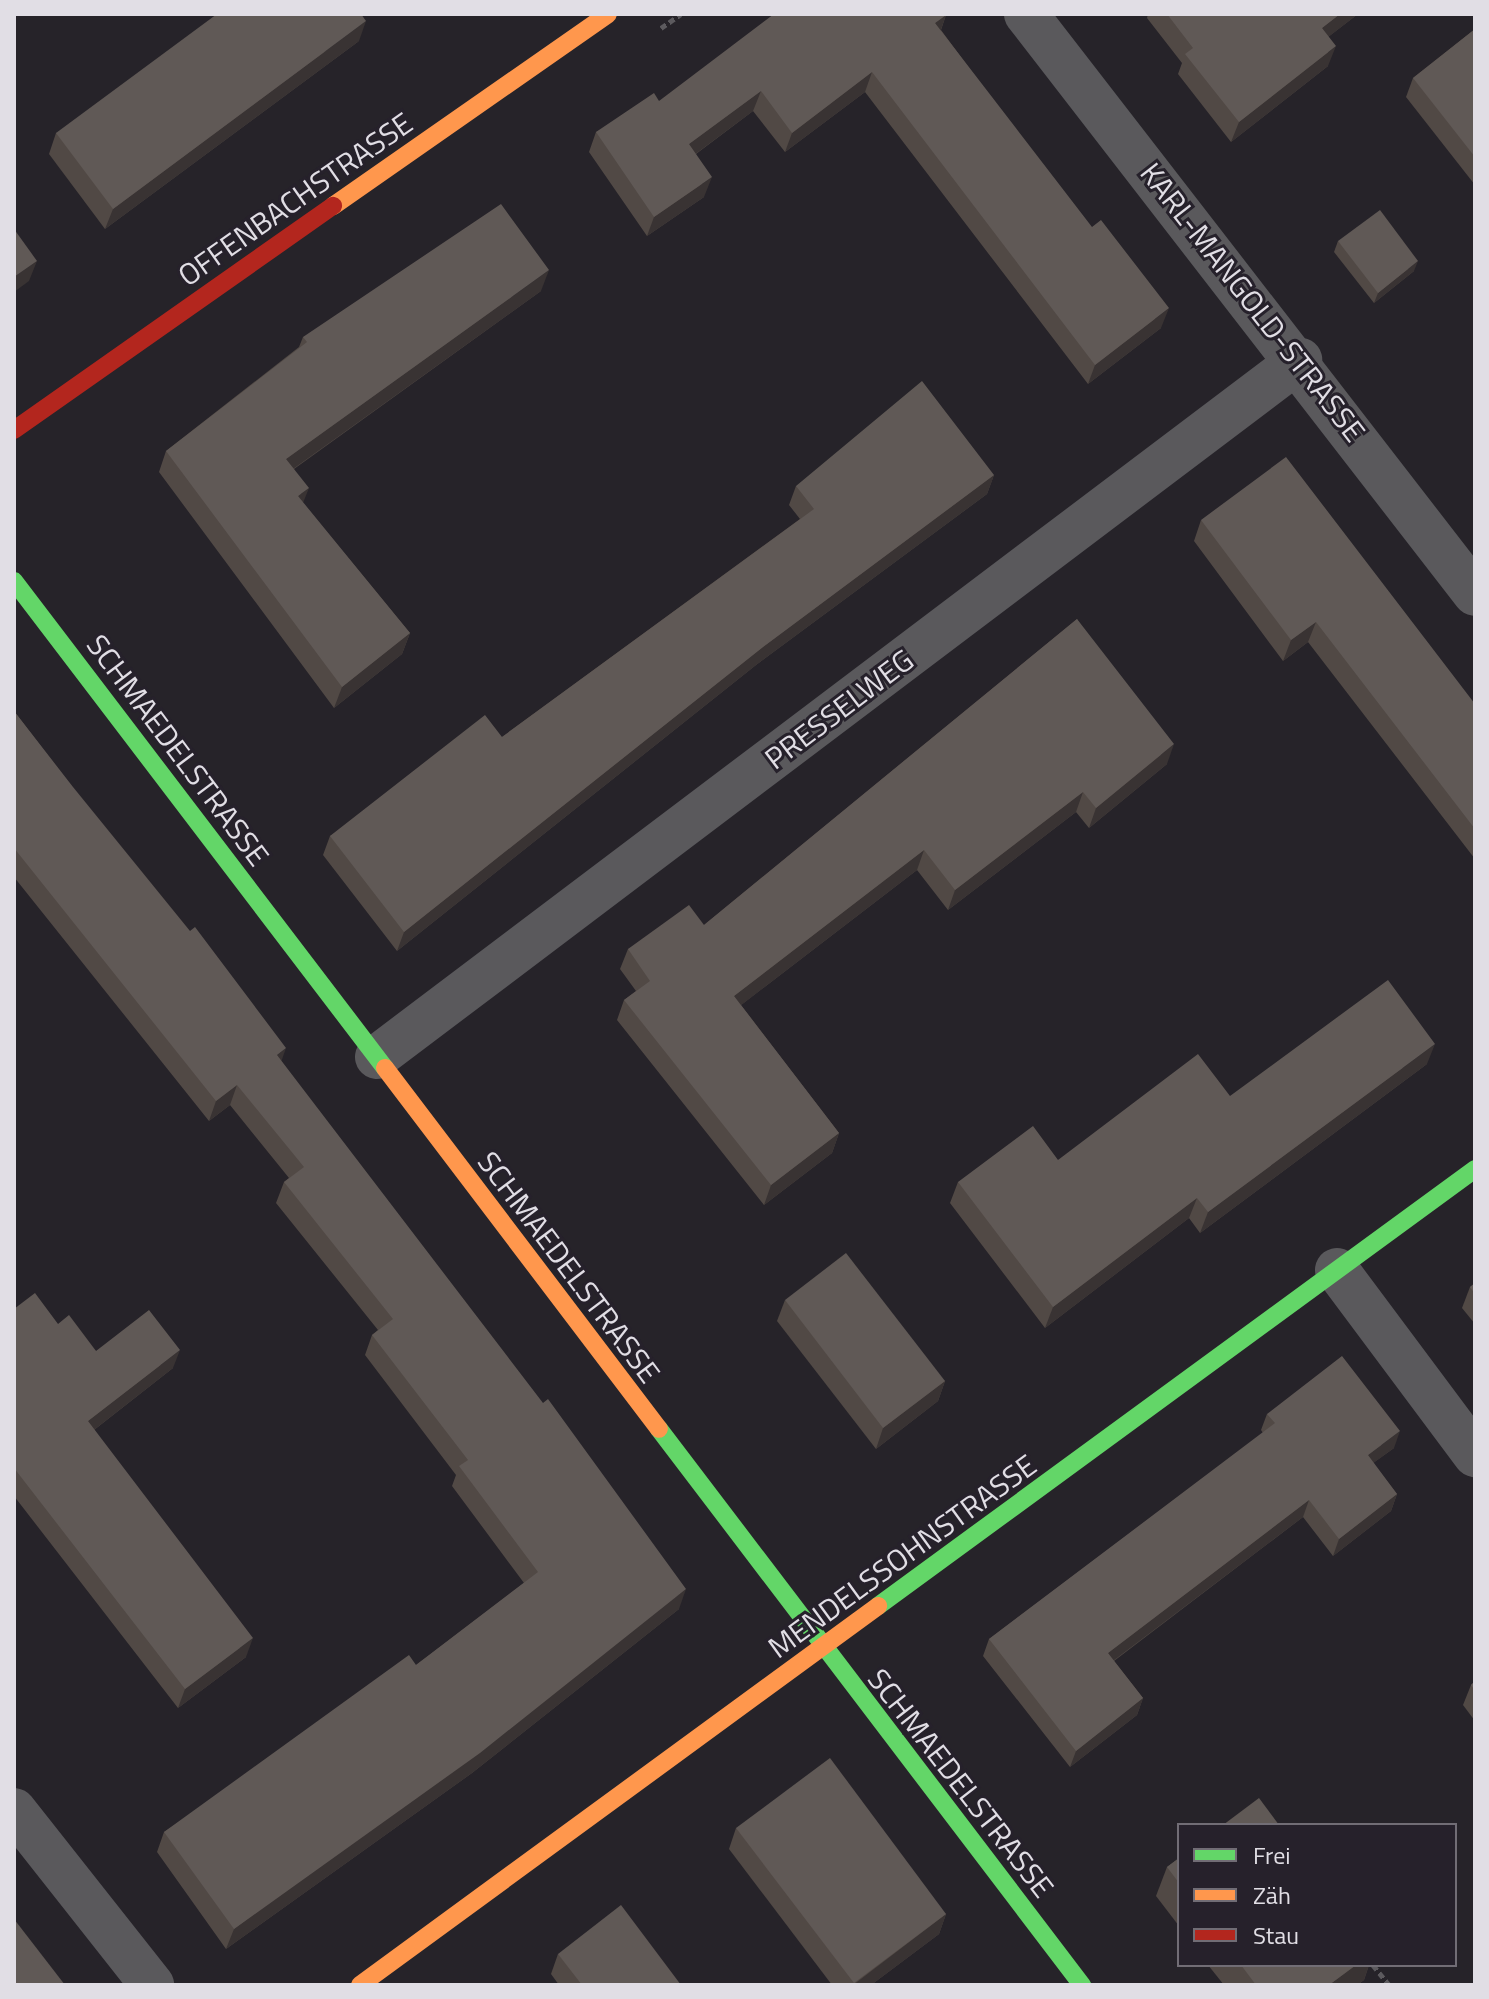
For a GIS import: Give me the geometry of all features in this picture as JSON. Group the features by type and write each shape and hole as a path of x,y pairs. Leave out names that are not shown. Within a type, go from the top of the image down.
{"street":[{"name":"OFFENBACHSTRASSE","path":"14,430 608,14"},
{"name":"KARL-MANGOLD-STRASSE","path":"1026,14 1300,360 1475,594"},
{"name":"PRESSELWEG","path":"377,1057 1300,360"},
{"name":"SCHMAEDELSTRASSE","path":"14,581 377,1057 822,1650 1082,1985"},
{"name":"MENDELSSOHNSTRASSE","path":"360,1985 822,1650 1475,1169"},
{"path":"1337,1270 1475,1455"},
{"path":"14,1810 152,1985"}],"path":[{"path":"1375,1967 1389,1985"}],"building":[{"path":"217,14 361,14 366,21 113,209 56,133"},
{"path":"774,14 945,14 935,23 1092,227 1101,220 1169,308 1095,365 872,72 792,133 761,91 689,144 712,177 654,217 596,132 654,93 659,101"},
{"path":"1167,14 1340,14 1322,28 1336,46 1239,122 1185,54 1193,48"},
{"path":"1475,29 1475,157 1413,78"},
{"path":"501,204 549,270 286,459 309,488 298,496 410,633 342,687 166,451 307,342 303,337"},
{"path":"1380,210 1418,261 1378,293 1338,241"},
{"path":"14,229 37,261 14,277"},
{"path":"922,381 994,475 763,647 404,932 330,836 485,715 502,737 814,509 796,486"},
{"path":"1286,457 1475,704 1475,829 1316,622 1291,640 1201,520"},
{"path":"1077,619 1174,744 1096,808 1083,792 955,890 924,850 734,996 839,1133 771,1185 624,1000 650,981 628,949 689,905 704,925"},
{"path":"14,711 190,931 195,927 286,1048 277,1055 543,1403 548,1399 686,1589 480,1753 234,1929 164,1832 409,1655 416,1665 538,1572 459,1466 468,1460 372,1335 393,1319 284,1182 304,1167 237,1085 216,1101 14,848"},
{"path":"1388,980 1435,1044 1208,1212 1197,1198 1053,1307 958,1182 1033,1126 1058,1160 1198,1054 1230,1096"},
{"path":"846,1253 945,1381 883,1428 785,1300"},
{"path":"35,1293 58,1324 69,1315 96,1351 149,1310 180,1350 88,1421 253,1638 185,1689 14,1468 14,1309"},
{"path":"1342,1356 1400,1431 1368,1455 1397,1494 1339,1539 1309,1500 1108,1653 1143,1698 1076,1751 989,1639 1275,1423 1267,1414"},
{"path":"830,1758 946,1914 854,1983 736,1828"},
{"path":"1259,1798 1278,1823 1226,1823"},
{"path":"1177,1860 1177,1880 1167,1867"},
{"path":"621,1905 681,1985 582,1985 558,1954"},
{"path":"14,1919 65,1985 14,1985"},
{"path":"1242,1967 1353,1967 1329,1985 1256,1985"}],"traffic: fast":[{"path":"14,581 385,1068"},
{"path":"878,1606 1475,1169"},
{"path":"659,1429 1082,1985"}],"traffic: slow":[{"path":"333,206 608,14"},
{"path":"385,1068 659,1429"},
{"path":"360,1985 878,1606"}],"traffic: jam":[{"path":"14,430 333,206"}]}
